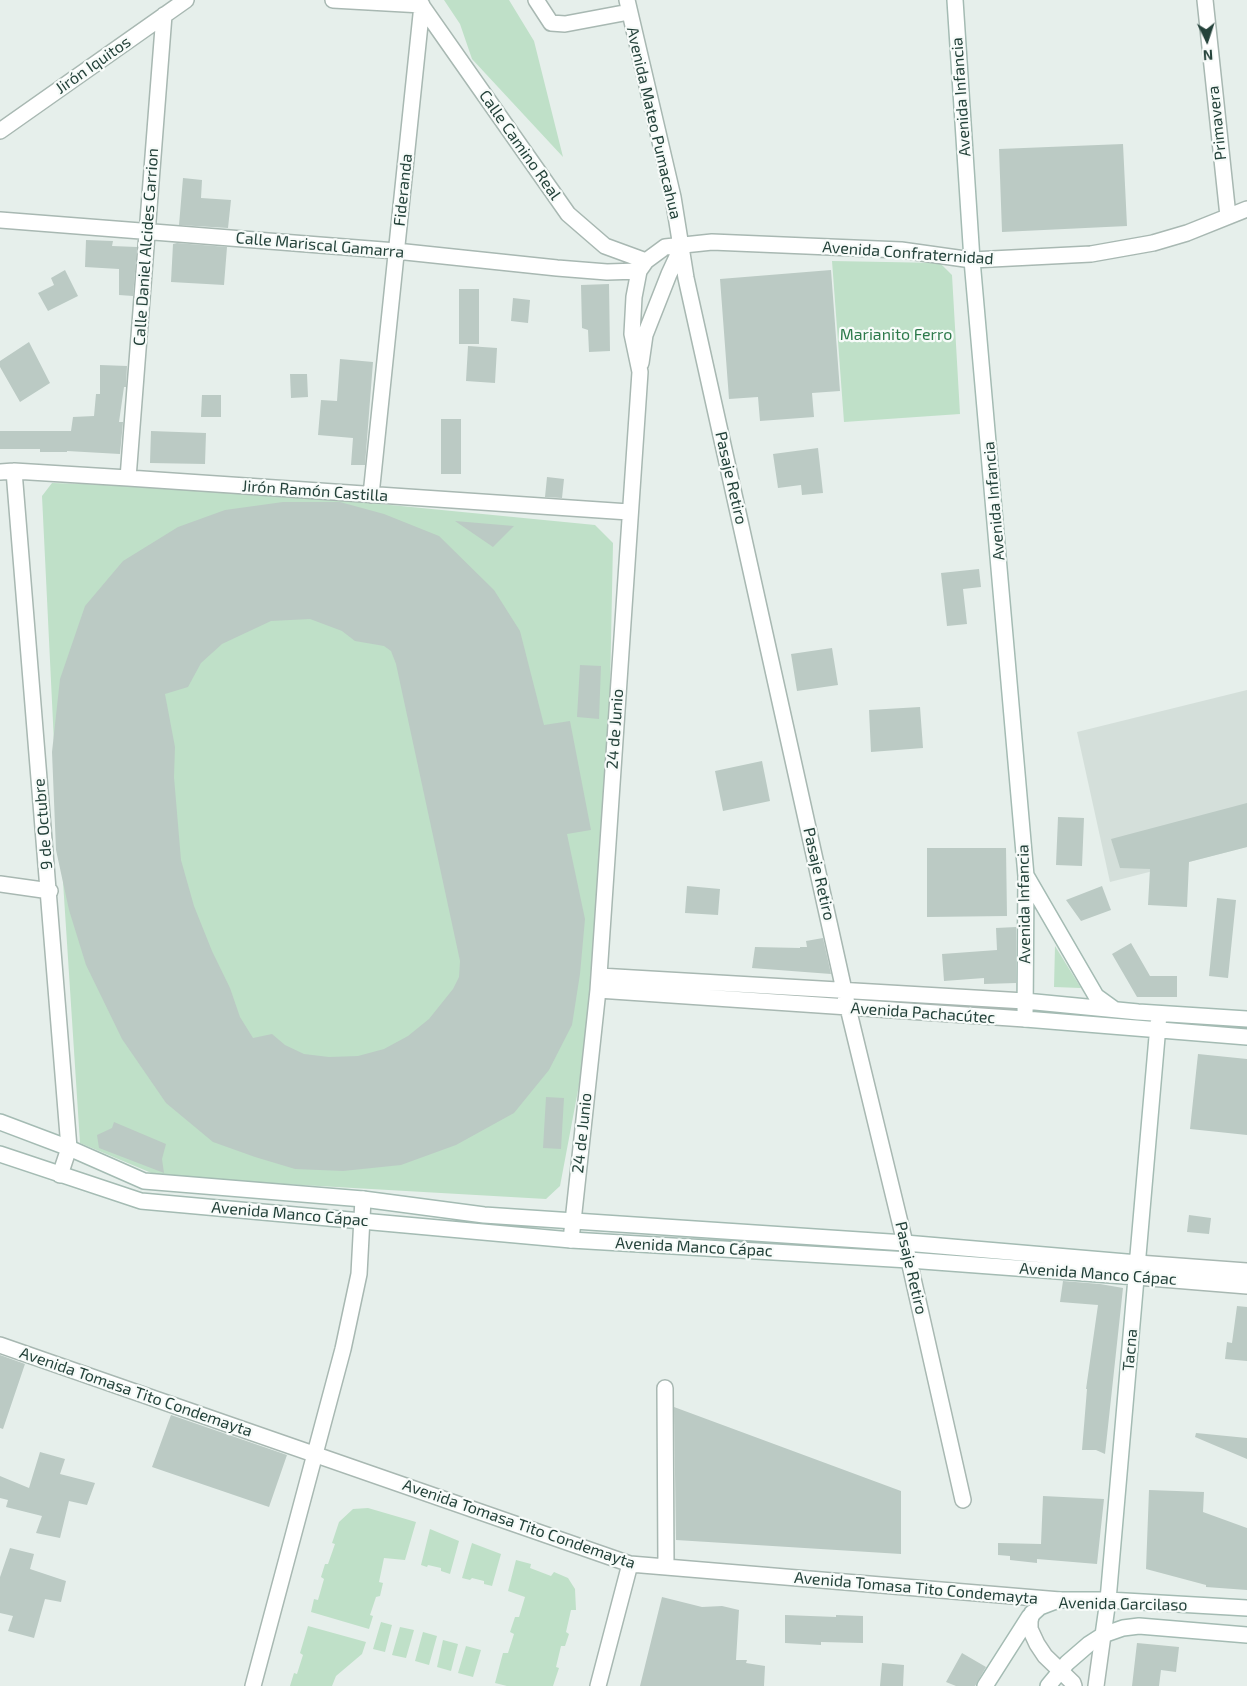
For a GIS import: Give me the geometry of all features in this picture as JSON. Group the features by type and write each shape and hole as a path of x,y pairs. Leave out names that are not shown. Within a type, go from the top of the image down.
{"street":[{"name":"Jirón Iquitos","path":"0,131 186,0"},
{"path":"332,0 420,2"},
{"path":"536,0 551,23 565,24 628,6"},
{"name":"Avenida Infancia","path":"955,0 972,260 1026,876 1025,1019"},
{"name":"Primavera","path":"1205,0 1228,216"},
{"name":"Fideranda","path":"371,495 420,2"},
{"name":"Calle Camino Real","path":"420,2 568,214 605,246 643,266"},
{"name":"Avenida Mateo Pumacahua","path":"628,6 673,197 682,246"},
{"name":"Calle Daniel Alcides Carrion","path":"128,478 164,15"},
{"name":"Avenida Confraternidad","path":"682,246 712,242 901,250 972,260 1108,251 1153,243 1187,233 1247,210"},
{"name":"Calle Mariscal Gamarra","path":"0,220 396,251 608,272 643,266"},
{"path":"640,372 645,335 682,246 665,247 643,266"},
{"name":"Pasaje Retiro","path":"682,246 689,288 848,1008 906,1243 963,1500"},
{"name":"24 de Junio","path":"571,1240 599,983 629,512 640,372 632,334 634,297 643,266"},
{"name":"Jirón Ramón Castilla","path":"7,471 629,512"},
{"name":"9 de Octubre","path":"7,471 50,891 70,1148 60,1175"},
{"path":"1026,876 1096,996 1116,1010 1247,1019"},
{"path":"0,884 50,891"},
{"name":"Avenida Pachacútec","path":"599,983 845,991 1025,1001 1116,1010"},
{"name":"Avenida Pachacútec","path":"599,983 848,1008 1247,1036"},
{"name":"Tacna","path":"1096,1686 1108,1600 1159,1014"},
{"name":"Avenida Manco Cápac","path":"0,1122 70,1148 144,1181 363,1199 484,1215 906,1243 1138,1270 1247,1286"},
{"name":"Avenida Manco Cápac","path":"0,1154 141,1201 571,1240 909,1260 1138,1270 1247,1271"},
{"path":"253,1686 343,1349 359,1274 363,1199"},
{"name":"Avenida Tomasa Tito Condemayta","path":"0,1345 630,1564 1060,1600"},
{"path":"665,1388 666,1567"},
{"path":"598,1686 630,1564"},
{"name":"Avenida Garcilaso","path":"1032,1613 1040,1607 1060,1600 1108,1600 1247,1608"},
{"path":"986,1686 1032,1613"},
{"path":"1032,1613 1030,1621 1032,1636 1046,1656 1074,1686"},
{"name":"Avenida Garcilaso","path":"1060,1670 1089,1644 1103,1635 1123,1628 1139,1626 1247,1634"},
{"path":"1048,1686 1060,1670"}],"shaded area":[{"path":"1247,690 1247,847 1110,882 1077,732"}],"green space":[{"path":"444,0 509,0 534,41 563,157 472,59 460,24"},
{"name":"Marianito Ferro","path":"832,261 940,263 952,275 960,414 844,422"},
{"path":"52,483 217,488 595,525 613,543 607,837 589,1032 560,1186 546,1199 161,1177 80,1143 54,743 42,496"},
{"path":"1055,946 1081,988 1054,987"},
{"path":"368,1508 416,1522 405,1560 384,1558 379,1582 383,1583 380,1596 376,1597 370,1615 373,1616 369,1629 311,1612 314,1599 318,1600 324,1579 321,1577 335,1544 332,1543 339,1522 353,1509"},
{"path":"430,1529 459,1541 450,1574 441,1571 441,1568 421,1565"},
{"path":"472,1543 501,1554 492,1586 484,1584 484,1581 462,1578"},
{"path":"516,1560 531,1564 530,1568 551,1576 554,1572 568,1578 575,1589 576,1610 571,1610 566,1632 569,1634 565,1646 561,1646 556,1667 559,1668 553,1686 507,1686 495,1683 503,1653 508,1653 514,1634 510,1632 515,1617 519,1617 525,1597 508,1591"},
{"path":"381,1622 392,1625 385,1652 373,1649"},
{"path":"308,1626 366,1642 362,1654 336,1676 332,1686 290,1686 294,1673 297,1674 303,1655 300,1653"},
{"path":"400,1627 414,1630 406,1658 392,1655"},
{"path":"423,1632 437,1636 429,1665 415,1661"},
{"path":"443,1640 458,1644 451,1671 437,1667"},
{"path":"466,1646 481,1650 473,1677 458,1673"}],"building":[{"path":"1123,144 1127,226 1002,232 999,149"},
{"path":"183,178 202,180 201,198 231,200 228,228 179,225"},
{"path":"86,240 113,241 112,246 137,247 133,296 119,295 119,269 85,267"},
{"path":"173,244 227,247 224,285 171,282"},
{"path":"65,270 78,296 48,311 38,293 54,285 51,278"},
{"path":"831,270 840,391 812,393 814,417 760,421 758,397 729,399 720,279"},
{"path":"609,284 610,351 589,352 588,330 582,328 581,285"},
{"path":"459,289 479,289 479,344 459,344"},
{"path":"513,298 530,300 528,323 511,321"},
{"path":"29,342 50,383 20,402 0,367 0,361"},
{"path":"468,346 497,348 495,383 466,381"},
{"path":"340,359 373,362 365,465 351,465 353,438 318,435 321,400 337,401"},
{"path":"100,365 127,366 126,387 124,387 119,422 123,422 120,454 67,451 40,452 40,449 0,449 0,431 71,431 73,417 94,416 96,394 100,394"},
{"path":"290,374 307,374 308,397 291,398"},
{"path":"202,395 221,395 221,417 201,417"},
{"path":"441,419 461,419 461,474 441,474"},
{"path":"151,431 206,433 205,464 150,463"},
{"path":"818,448 823,493 802,495 801,485 778,488 773,454"},
{"path":"547,477 564,479 562,498 545,497"},
{"path":"283,502 340,502 384,514 439,536 494,590 520,631 544,725 570,721 591,830 567,834 585,919 580,974 572,1025 549,1070 514,1113 456,1145 401,1165 343,1171 295,1169 213,1142 166,1103 122,1039 86,965 69,910 56,850 52,752 60,679 85,606 123,561 178,527 225,510","holes":["310,619 342,631 355,641 384,646 391,651 396,664 460,961 459,977 453,989 429,1019 408,1036 384,1049 358,1056 329,1057 304,1054 285,1045 272,1034 253,1038 240,1017 230,988 212,951 194,906 181,860 174,777 175,747 165,694 188,687 201,663 222,644 271,621"]},
{"path":"455,521 514,526 493,547"},
{"path":"979,569 981,587 963,589 967,624 947,626 941,573"},
{"path":"832,648 838,685 797,691 791,654"},
{"path":"580,665 601,666 599,719 577,717"},
{"path":"920,707 923,748 871,752 869,710"},
{"path":"762,761 770,801 723,811 715,771"},
{"path":"1247,803 1247,847 1189,862 1187,907 1148,905 1150,869 1120,868 1111,839"},
{"path":"1058,817 1084,818 1082,866 1056,865"},
{"path":"927,848 1006,848 1007,916 927,917"},
{"path":"687,886 720,889 718,915 685,913"},
{"path":"1102,886 1111,910 1081,921 1066,900"},
{"path":"1217,898 1236,900 1228,978 1209,976"},
{"path":"1016,927 1016,983 984,984 984,978 944,981 942,954 997,950 996,928"},
{"path":"823,938 831,974 752,968 755,947 800,948 807,947 806,941"},
{"path":"1131,943 1150,976 1177,976 1177,997 1137,997 1112,954"},
{"path":"1198,1054 1247,1059 1247,1135 1190,1129"},
{"path":"546,1097 564,1098 561,1149 543,1148"},
{"path":"114,1122 166,1144 162,1159 164,1173 99,1148 97,1135 112,1128"},
{"path":"1189,1215 1211,1218 1209,1234 1187,1232"},
{"path":"1063,1281 1123,1288 1105,1454 1096,1450 1082,1450 1086,1389 1098,1305 1060,1302"},
{"path":"1237,1306 1247,1307 1247,1361 1225,1359 1227,1342 1232,1343"},
{"path":"0,1355 25,1364 3,1429 0,1428"},
{"path":"674,1407 901,1491 901,1554 676,1540"},
{"path":"171,1415 287,1455 269,1507 152,1467"},
{"path":"1196,1433 1247,1438 1247,1459 1195,1437"},
{"path":"40,1452 65,1459 60,1474 95,1483 87,1505 69,1501 60,1538 36,1533 42,1516 6,1507 8,1500 0,1498 0,1476 29,1488"},
{"path":"1149,1490 1204,1492 1203,1512 1247,1528 1247,1590 1206,1587 1206,1585 1146,1569"},
{"path":"1043,1496 1104,1499 1097,1564 1037,1559 1037,1563 1010,1560 1010,1556 998,1555 998,1543 1041,1544"},
{"path":"10,1548 34,1554 30,1569 66,1581 61,1602 45,1599 34,1638 8,1631 13,1616 0,1613 0,1577"},
{"path":"662,1597 702,1607 722,1606 739,1610 736,1660 747,1660 746,1663 765,1666 764,1686 640,1686"},
{"path":"785,1615 863,1616 863,1643 821,1642 821,1645 785,1643"},
{"path":"1137,1643 1179,1647 1176,1672 1161,1670 1159,1686 1132,1686"},
{"path":"962,1653 986,1667 975,1686 956,1686 946,1682"},
{"path":"882,1663 904,1665 903,1686 880,1686"}]}
